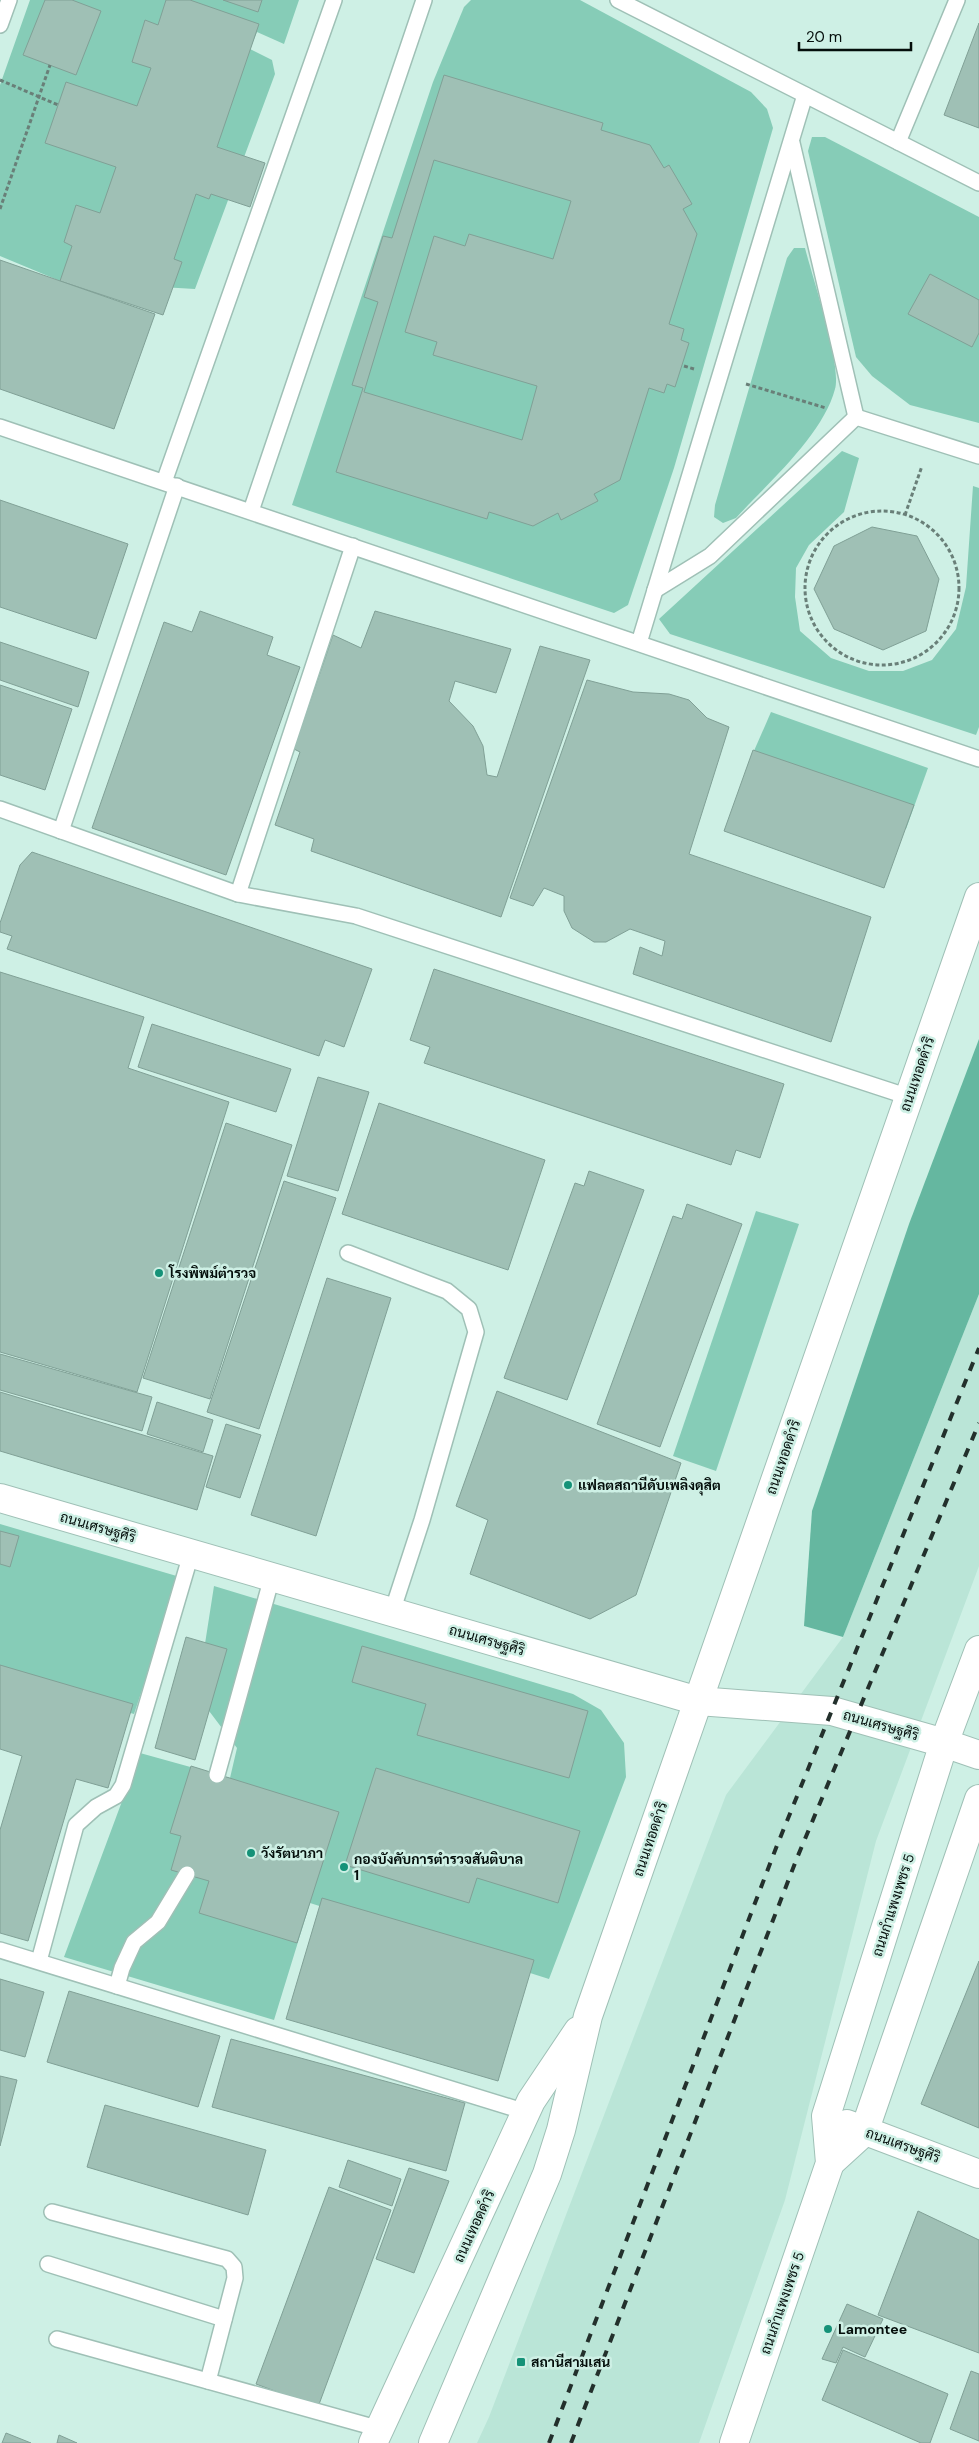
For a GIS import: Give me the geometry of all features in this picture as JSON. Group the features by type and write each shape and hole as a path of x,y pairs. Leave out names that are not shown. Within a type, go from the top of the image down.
{"street":[{"name":"ถนนเทอดดำริ","path":"433,2443 547,2174 561,2130 588,2016 979,897"},
{"name":"ถนนเศรษฐศิริ","path":"0,1498 698,1701 832,1711 944,1743 979,1756"},
{"name":"ถนนกำแพงเพชร 5","path":"734,2443 830,2163 826,2116 944,1743 979,1650"},
{"name":"ถนนกำแพงเพชร 5","path":"830,2163 864,2132 979,1799"},
{"name":"ถนนเทอดดำริ","path":"376,2436 526,2112 588,2016"},
{"name":"ถนนเศรษฐศิริ","path":"826,2116 979,2174"}],"lane":[{"path":"0,25 9,0"},
{"path":"61,831 170,484 334,0"},
{"path":"251,511 424,0"},
{"path":"618,0 643,6 805,95 979,183"},
{"path":"898,142 957,0"},
{"path":"639,643 805,95"},
{"path":"791,141 856,416"},
{"path":"856,416 979,456"},
{"path":"655,590 710,556 856,416"},
{"path":"0,427 979,760"},
{"path":"238,894 353,546"},
{"path":"0,809 238,894 356,916 909,1096"},
{"path":"348,1253 447,1291 469,1309 476,1332 422,1520 392,1612"},
{"path":"39,1961 76,1825 96,1807 116,1796 123,1785 191,1554"},
{"path":"217,1775 272,1577"},
{"path":"117,1986 122,1968 134,1942 158,1922 188,1874"},
{"path":"0,1950 526,2112"},
{"path":"52,2212 227,2259 234,2267 235,2278 208,2381"},
{"path":"48,2264 224,2319"},
{"path":"57,2339 208,2381 376,2436"}],"path":[{"path":"0,209 50,65"},
{"path":"0,80 58,105"},
{"path":"684,366 856,416"},
{"path":"905,515 931,440"},
{"path":"890,511 905,515 915,518 936,533 952,553 959,578 958,604 949,627 933,646 912,659 888,665 863,662 840,653 822,636 809,615 804,589 808,564 820,541 840,523 864,513 890,511"}],"shaded area":[{"path":"30,0 299,0 284,44 257,32 250,49 272,60 275,74 195,289 60,281 0,256 0,85"},
{"path":"471,0 580,0 751,92 767,109 773,128 674,468 628,605 614,613 292,505 433,82 464,7"},
{"path":"812,137 825,137 979,217 979,423 910,405 872,376 856,357 808,151"},
{"path":"794,248 805,248 830,341 836,377 835,389 829,406 819,424 793,458 736,518 723,523 714,517 715,505 787,258"},
{"path":"842,451 859,458 844,512 809,545 796,568 795,597 800,631 831,658 869,671 903,671 932,660 956,629 966,587 973,486 979,488 979,727 976,735 670,634 659,619"},
{"path":"771,712 928,768 906,829 747,767"},
{"path":"756,1211 799,1224 716,1471 673,1456"},
{"path":"979,1294 979,1566 876,1841 785,2200 699,2443 477,2443 489,2417 726,1795 843,1637"},
{"path":"0,1524 180,1577 134,1714 0,1675"},
{"path":"214,1586 573,1694 601,1710 624,1743 626,1777 549,1979 310,1903 274,2020 64,1957 140,1753 230,1778 237,1748 197,1695"}],"green space":[{"path":"979,1039 979,1294 843,1637 804,1626 812,1511 909,1224"}],"building":[{"path":"45,0 72,0 101,11 76,75 23,55"},
{"path":"166,0 190,0 259,24 217,147 265,163 250,207 211,194 209,199 196,194 174,259 182,262 163,315 60,281 72,246 64,242 76,205 100,213 116,167 45,143 66,82 137,106 151,68 132,62 145,20 158,25"},
{"path":"223,0 262,0 258,12"},
{"path":"979,23 979,128 944,115"},
{"path":"444,75 603,123 601,130 650,145 664,168 669,165 692,204 683,209 697,234 669,324 684,329 681,340 689,343 675,387 667,384 664,393 649,388 620,480 594,494 598,501 561,520 558,513 533,526 489,512 487,519 336,472 363,388 352,385 378,302 364,297 383,236 392,238","holes":["434,160 571,201 553,259 469,234 465,246 434,236 405,332 437,342 433,355 537,386 522,440 364,392"]},
{"path":"0,260 155,314 114,429 0,389"},
{"path":"930,274 979,300 979,333 972,347 908,314"},
{"path":"0,500 128,544 96,639 0,607"},
{"path":"872,527 917,536 939,579 926,631 883,650 834,629 814,589 834,546"},
{"path":"200,611 273,637 267,655 300,667 226,875 92,828 164,622 192,632"},
{"path":"375,611 511,649 496,693 455,681 449,701 473,726 483,746 487,775 497,777 540,646 590,660 501,917 311,851 314,839 275,825 300,752 294,749 333,635 361,648"},
{"path":"0,642 89,672 78,707 0,680"},
{"path":"587,680 633,692 669,694 689,700 707,718 729,727 689,854 871,917 831,1042 633,974 640,947 662,956 665,941 630,929 606,942 594,942 572,928 564,911 564,896 544,888 533,906 510,898"},
{"path":"0,685 72,709 45,790 0,775"},
{"path":"753,750 914,805 884,888 724,831"},
{"path":"32,852 372,969 344,1047 325,1040 319,1056 7,949 12,936 0,932 0,923 20,865"},
{"path":"434,969 784,1084 760,1158 736,1150 731,1165 424,1063 430,1047 410,1040"},
{"path":"0,972 144,1017 128,1068 229,1102 137,1392 0,1352"},
{"path":"152,1024 291,1069 276,1112 138,1067"},
{"path":"318,1077 369,1092 338,1191 287,1176"},
{"path":"379,1103 545,1160 508,1270 342,1214"},
{"path":"226,1123 292,1145 210,1399 143,1378"},
{"path":"589,1171 644,1190 567,1400 504,1378 575,1183 584,1186"},
{"path":"284,1181 336,1198 259,1429 207,1412"},
{"path":"687,1204 742,1224 660,1447 597,1424 673,1216 682,1219"},
{"path":"327,1278 391,1298 316,1536 251,1515"},
{"path":"0,1354 152,1397 142,1431 0,1390"},
{"name":"แฟลตสถานีดับเพลิงดุสิต","path":"497,1391 681,1463 636,1595 590,1619 470,1574 488,1520 456,1506"},
{"path":"0,1392 213,1456 197,1510 0,1451"},
{"path":"157,1402 213,1420 203,1452 147,1434"},
{"path":"226,1424 261,1435 240,1498 206,1487"},
{"path":"0,1531 19,1536 10,1567 0,1564"},
{"path":"186,1637 227,1649 195,1760 155,1748"},
{"path":"362,1646 588,1711 569,1778 417,1735 426,1704 352,1682"},
{"path":"0,1665 133,1704 108,1788 76,1779 28,1941 0,1933 0,1830 22,1756 0,1749"},
{"name":"วังรัตนาภา","path":"191,1766 339,1812 297,1943 199,1913 209,1881 171,1870 181,1836 170,1833"},
{"path":"376,1768 580,1831 558,1903 477,1878 469,1903 345,1865"},
{"path":"322,1898 534,1960 498,2081 286,2019"},
{"path":"979,1961 979,2128 921,2104"},
{"path":"0,1979 44,1992 25,2057 0,2050"},
{"path":"69,1991 220,2036 198,2107 47,2062"},
{"path":"231,2039 465,2103 446,2171 212,2107"},
{"path":"0,2076 17,2080 0,2146"},
{"path":"105,2105 266,2150 248,2215 87,2167"},
{"path":"348,2160 401,2179 392,2206 339,2187"},
{"path":"409,2168 449,2181 414,2273 376,2259"},
{"path":"329,2187 391,2210 318,2407 256,2384"},
{"path":"918,2211 979,2240 979,2353 878,2315"},
{"path":"847,2304 883,2319 865,2357 843,2347 836,2363 822,2359"},
{"path":"843,2350 948,2394 930,2443 921,2443 822,2400"},
{"path":"971,2371 979,2374 979,2441 950,2429"},
{"path":"6,2433 31,2443 2,2443"},
{"path":"59,2435 77,2443 57,2443"}],"railway":[{"path":"549,2443 776,1848 979,1348"},
{"path":"571,2443 797,1858 979,1423"}],"place":[{"name":"โรงพิพม์ตำรวจ","path":"159,1273"},
{"name":"แฟลตสถานีดับเพลิงดุสิต","path":"568,1485"},
{"name":"วังรัตนาภา","path":"251,1853"},
{"name":"กองบังคับการตำรวจสันติบาล 1","path":"344,1867"},
{"name":"Lamontee","path":"828,2329"},
{"name":"สถานีสามเสน","path":"521,2362"}]}
